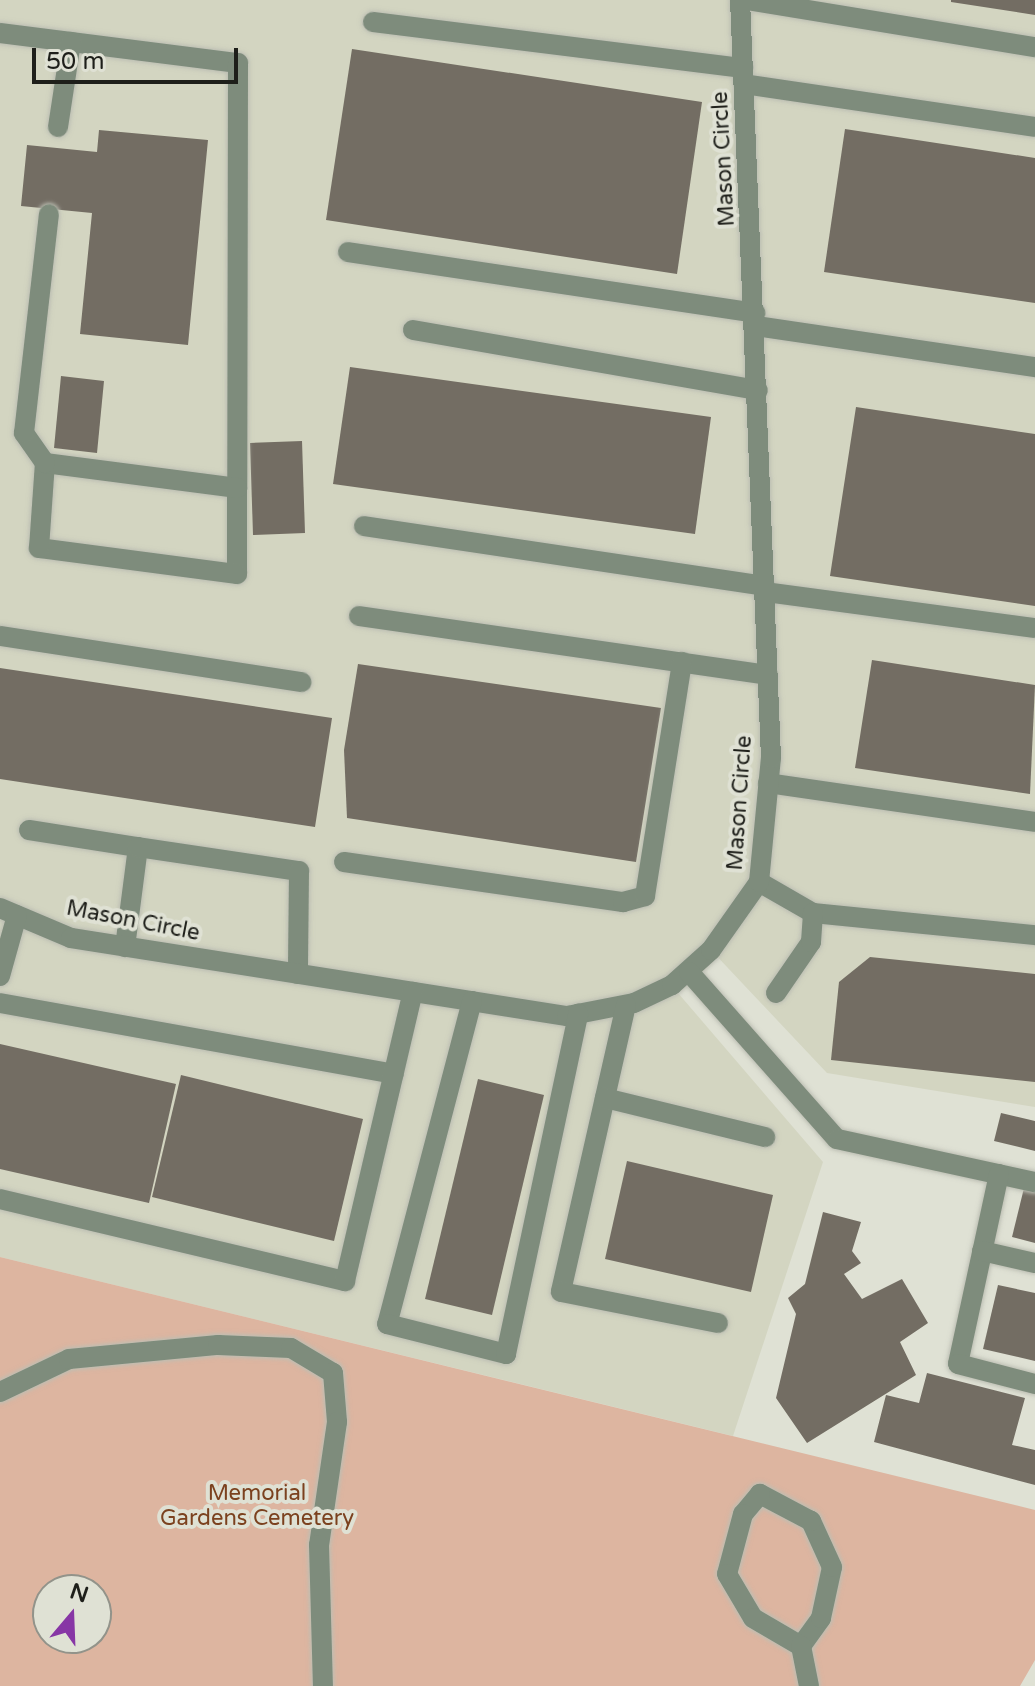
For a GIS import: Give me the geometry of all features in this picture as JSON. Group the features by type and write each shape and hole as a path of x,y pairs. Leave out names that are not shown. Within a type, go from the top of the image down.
{"street":[{"name":"Mason Circle","path":"9,911 71,938 472,1001 578,1014 626,1005 689,972 711,950 759,882 768,783 768,675 756,319 740,0"},
{"path":"747,0 1035,47"},
{"path":"373,22 743,76 1035,127"},
{"path":"0,33 238,63 237,574 39,548 45,463 24,433 49,214"},
{"path":"58,127 71,42"},
{"path":"348,252 1035,367"},
{"path":"413,330 758,390"},
{"path":"45,463 237,488"},
{"path":"364,526 1035,628"},
{"path":"359,616 768,675"},
{"path":"0,636 302,682"},
{"path":"344,862 623,902 645,896 682,662"},
{"path":"768,783 1035,822"},
{"path":"29,830 299,871 298,974"},
{"path":"125,947 138,847"},
{"path":"759,882 813,913 1035,935"},
{"path":"0,976 9,911"},
{"path":"776,993 811,942 813,913"},
{"path":"689,972 837,1139 1035,1182"},
{"path":"0,1199 345,1281 413,992"},
{"path":"472,1001 387,1324 506,1354 578,1014"},
{"path":"0,1003 394,1074"},
{"path":"626,1005 561,1292 718,1323"},
{"path":"605,1098 765,1137"},
{"path":"999,1174 958,1364 1035,1384"},
{"path":"982,1251 1035,1263"},
{"path":"0,1392 69,1359 218,1345 291,1348 333,1373 337,1422 319,1545 323,1686"},
{"path":"801,1646 753,1618 727,1574 743,1514 760,1494 811,1521 832,1567 821,1618 801,1646 809,1686"}],"shaded area":[{"path":"0,0 1035,0 1035,1107 827,1073 711,950 672,986 823,1162 733,1436 0,1257"}],"green space":[{"name":"Memorial Gardens Cemetery","path":"0,1257 1035,1510 1035,1660 1020,1686 0,1686"}],"building":[{"path":"951,0 1035,0 1035,15 951,2"},
{"path":"352,49 702,102 677,274 326,220"},
{"path":"845,129 1035,158 1035,303 824,272"},
{"path":"99,130 208,140 188,345 80,334 92,213 21,206 27,145 97,152"},
{"path":"350,367 711,417 695,534 333,484"},
{"path":"61,376 104,381 97,453 54,448"},
{"path":"856,407 1035,434 1035,606 830,576"},
{"path":"302,441 305,533 253,535 250,443"},
{"path":"872,660 1035,685 1030,794 855,768"},
{"path":"358,664 661,708 636,862 347,818 344,750"},
{"path":"0,668 332,718 315,827 0,779"},
{"path":"870,957 1035,974 1035,1082 831,1060 839,982"},
{"path":"0,1044 176,1084 149,1203 0,1169"},
{"path":"181,1075 363,1119 334,1241 152,1197"},
{"path":"478,1079 544,1095 492,1315 425,1299"},
{"path":"1001,1113 1035,1121 1035,1151 994,1141"},
{"path":"627,1161 773,1195 751,1292 605,1259"},
{"path":"1024,1188 1035,1191 1035,1243 1012,1237"},
{"path":"823,1212 861,1222 852,1251 861,1263 844,1274 862,1299 902,1279 928,1323 900,1342 916,1375 807,1443 776,1398 796,1314 788,1298 805,1284"},
{"path":"998,1285 1035,1293 1035,1361 983,1349"},
{"path":"927,1373 1025,1398 1012,1445 1035,1450 1035,1485 874,1442 886,1395 919,1403"}]}
